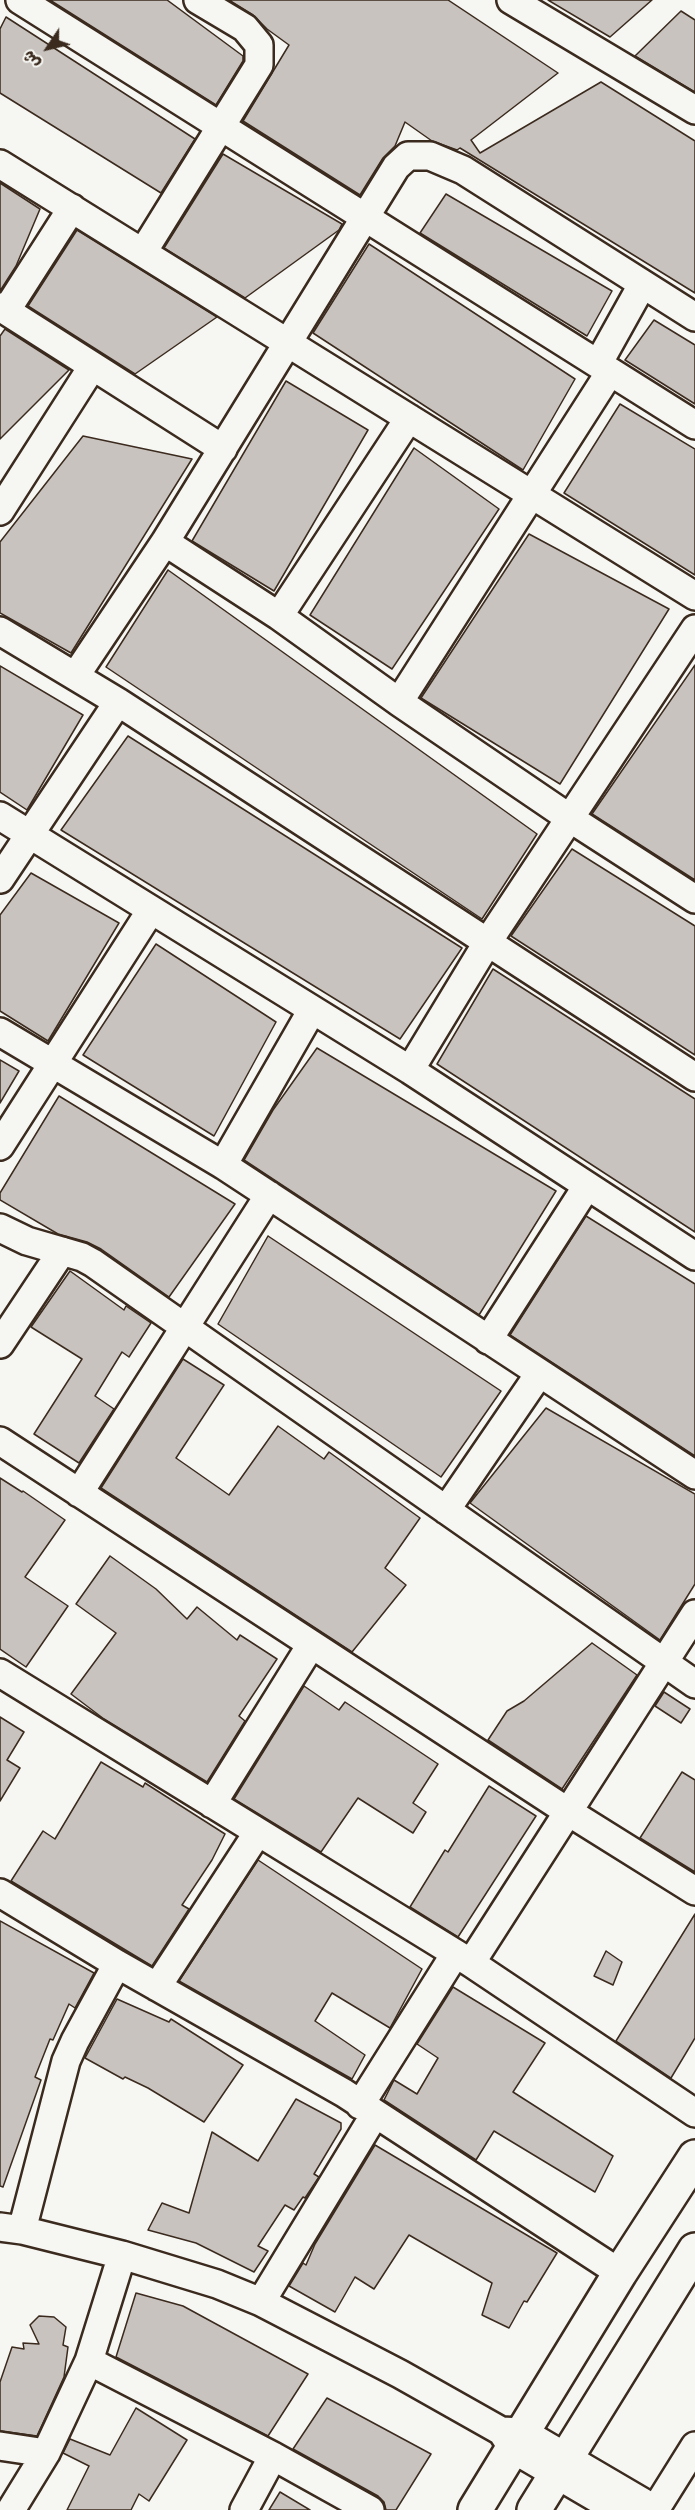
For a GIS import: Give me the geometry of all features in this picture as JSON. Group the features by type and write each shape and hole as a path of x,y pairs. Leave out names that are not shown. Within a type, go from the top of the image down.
{"main road":[{"path":"475,2510 512,2437 695,2157"},
{"path":"534,2510 695,2250"}],"street":[{"path":"20,0 695,425"},
{"path":"143,252 259,65 259,45 245,28 198,0"},
{"path":"511,0 695,110"},
{"path":"76,675 165,542 396,167 408,156 430,156 464,170 695,317"},
{"path":"0,164 695,596"},
{"path":"72,208 3,309 223,449"},
{"path":"399,702 533,495 604,368 642,285"},
{"path":"0,511 92,367"},
{"path":"279,616 409,418"},
{"path":"165,542 279,616 399,702 571,819 695,899"},
{"path":"410,1071 487,943 695,629"},
{"path":"0,631 76,675 695,1077"},
{"path":"0,879 118,702"},
{"path":"0,816 410,1071 695,1256"},
{"path":"0,1146 151,910"},
{"path":"223,1165 312,1010"},
{"path":"0,1032 223,1165 695,1474"},
{"path":"488,1340 587,1186"},
{"path":"79,1493 269,1195"},
{"path":"0,1228 27,1241 93,1263 695,1684"},
{"path":"0,1344 62,1251"},
{"path":"446,1510 539,1374"},
{"path":"0,1441 567,1812 695,1891"},
{"path":"261,2302 367,2109 463,1959 567,1812 695,1614"},
{"path":"212,1804 311,1645"},
{"path":"0,1673 463,1959 695,2113"},
{"path":"157,1987 258,1832"},
{"path":"0,1893 117,1964 344,2093 621,2273"},
{"path":"117,1964 66,2061 11,2229 122,2255 217,2284 261,2302 400,2374 562,2466 656,2510 695,2446"},
{"path":"16,2508 46,2453 89,2361 122,2255"},
{"path":"89,2361 273,2456 370,2510"},
{"path":"0,2446 46,2453"},
{"path":"244,2510 273,2456"},
{"path":"562,2466 617,2510"}],"building":[{"path":"50,0 167,0 243,56 243,61 216,105"},
{"path":"229,0 448,0 558,73 471,140 480,153 601,82 695,141 695,293 460,148 457,150 432,141 405,122 395,146 383,158 360,195 243,121 289,45 253,15"},
{"path":"548,0 652,0 610,37"},
{"path":"681,11 695,20 695,92 635,56"},
{"path":"6,17 195,139 161,193 0,93 0,29"},
{"path":"223,154 342,224 339,230 245,298 164,248"},
{"path":"0,183 40,209 16,266 0,291"},
{"path":"446,194 612,291 587,336 420,233"},
{"path":"77,230 217,317 135,374 28,306"},
{"path":"369,244 575,379 523,470 313,333"},
{"path":"654,320 695,345 695,404 625,360"},
{"path":"5,329 69,370 0,439 0,336"},
{"path":"286,381 368,430 274,591 192,541"},
{"path":"620,404 695,449 695,575 564,493"},
{"path":"83,436 192,459 71,653 0,613 0,542"},
{"path":"414,448 499,509 392,669 310,615"},
{"path":"529,534 669,609 560,784 421,698"},
{"path":"168,570 537,834 482,919 106,667"},
{"path":"695,665 695,880 592,814"},
{"path":"0,666 83,715 27,810 0,792"},
{"path":"128,736 462,948 400,1039 61,830"},
{"path":"572,849 695,926 695,1055 511,936"},
{"path":"31,873 119,923 48,1041 0,1011 0,915"},
{"path":"156,944 276,1022 214,1136 83,1055"},
{"path":"493,969 695,1099 695,1232 437,1064"},
{"path":"317,1048 556,1191 479,1315 244,1160 273,1110"},
{"path":"0,1060 19,1071 0,1103"},
{"path":"59,1096 235,1204 169,1297 101,1249 87,1242 58,1234 0,1200 0,1193"},
{"path":"586,1216 695,1284 695,1456 510,1335"},
{"path":"268,1236 501,1391 441,1477 218,1324"},
{"path":"70,1271 124,1310 126,1306 151,1323 129,1357 122,1352 95,1396 114,1409 79,1463 34,1434 82,1359 31,1327"},
{"path":"183,1359 224,1385 176,1458 229,1495 278,1426 324,1459 329,1452 420,1518 385,1568 406,1585 352,1652 101,1488"},
{"path":"546,1408 695,1494 695,1584 660,1640 470,1503"},
{"path":"0,1478 65,1520 25,1577 68,1606 26,1667 0,1649"},
{"path":"110,1556 156,1589 187,1619 197,1607 237,1640 240,1635 277,1659 239,1716 245,1721 207,1782 104,1719 71,1694 116,1633 76,1604"},
{"path":"592,1643 637,1675 562,1789 488,1740 507,1711 524,1701"},
{"path":"304,1686 339,1710 345,1702 438,1764 413,1803 426,1812 413,1833 358,1798 321,1852 234,1799"},
{"path":"664,1692 690,1709 681,1723 655,1706"},
{"path":"0,1717 24,1732 7,1760 20,1768 0,1801"},
{"path":"101,1762 143,1787 145,1783 225,1834 212,1860 182,1905 189,1909 152,1966 11,1881 43,1831 55,1839"},
{"path":"682,1772 695,1780 695,1872 640,1838"},
{"path":"489,1786 536,1816 458,1937 410,1907 445,1850 448,1852"},
{"path":"258,1860 422,1969 390,2028 332,1993 315,2021 365,2055 352,2079 179,1981"},
{"path":"695,1914 695,2038 671,2078 616,2041"},
{"path":"0,1921 94,1973 75,2008 69,2004 53,2040 50,2039 35,2077 41,2080 3,2187 0,2186"},
{"path":"606,1951 622,1962 613,1985 594,1976"},
{"path":"453,1987 545,2043 513,2092 613,2156 595,2192 494,2131 476,2160 384,2100 394,2080 417,2094 438,2058 417,2044"},
{"path":"117,1999 169,2022 171,2019 243,2065 204,2122 148,2088 125,2077 123,2079 85,2058"},
{"path":"296,2099 341,2123 341,2129 314,2174 319,2177 305,2198 303,2197 294,2210 285,2205 258,2246 268,2251 254,2272 196,2243 148,2230 162,2203 189,2213 212,2132 258,2161"},
{"path":"375,2145 557,2253 527,2302 524,2301 509,2328 482,2315 492,2283 409,2235 374,2289 355,2277 335,2312 289,2286 303,2263 306,2265 315,2244"},
{"path":"136,2293 183,2306 308,2374 268,2436 116,2357"},
{"path":"39,2316 54,2317 66,2327 63,2345 68,2347 64,2377 37,2436 0,2431 0,2382 12,2347 24,2349 23,2343 39,2344 30,2325"},
{"path":"327,2398 431,2454 396,2510 386,2510 384,2502 378,2496 293,2449"},
{"path":"136,2408 187,2440 149,2501 139,2494 131,2510 67,2510 89,2466 63,2453 70,2439 110,2455"},
{"path":"280,2492 310,2510 269,2510"}]}
